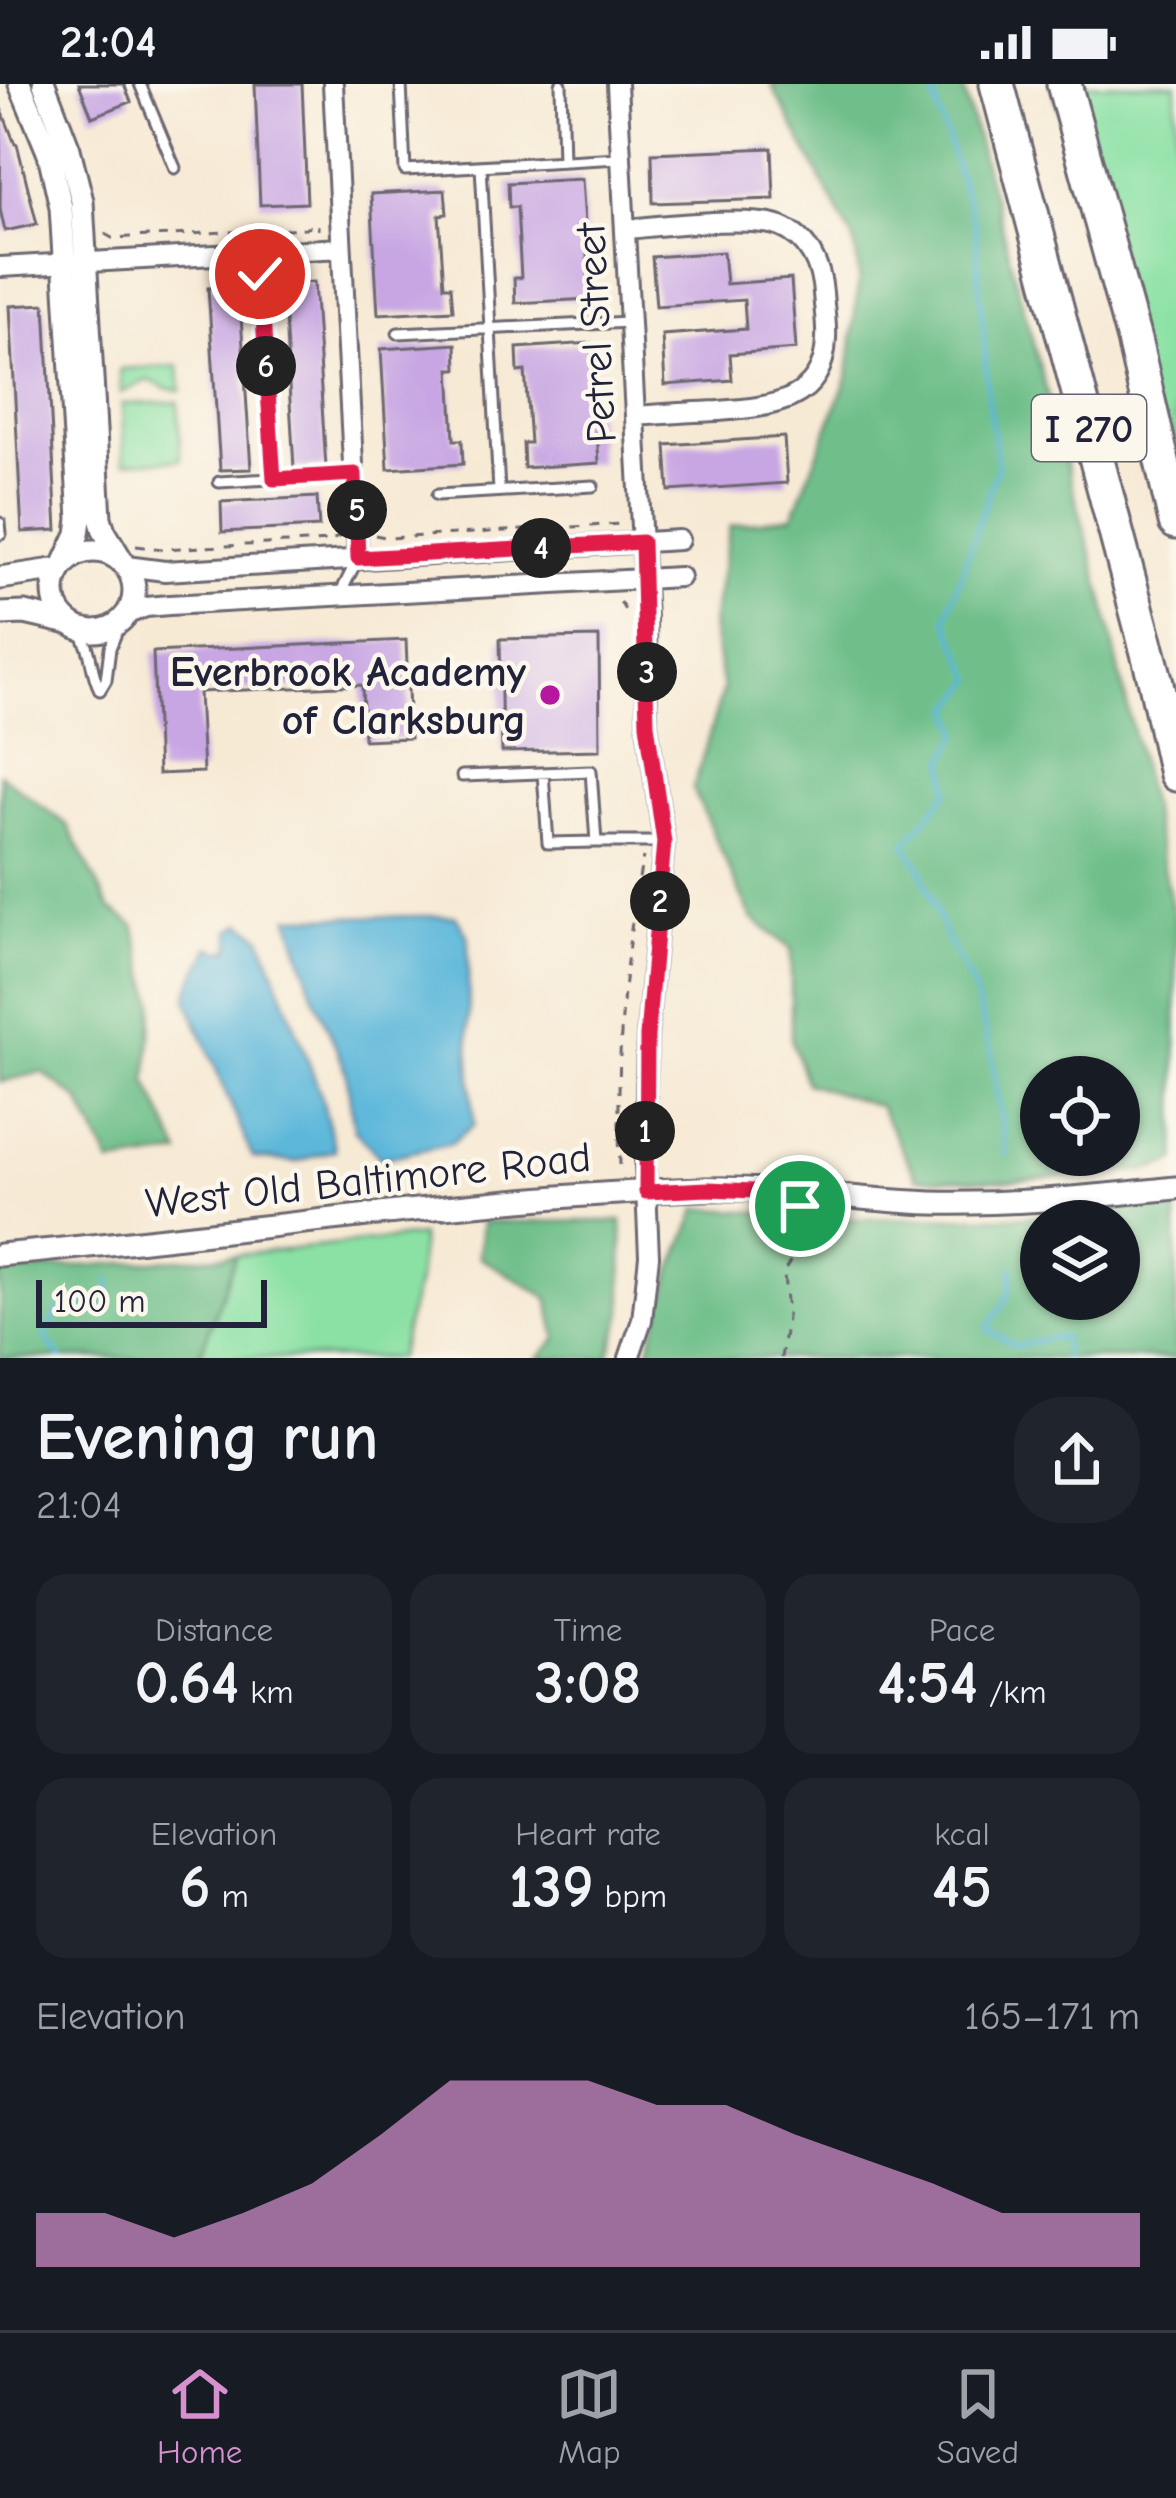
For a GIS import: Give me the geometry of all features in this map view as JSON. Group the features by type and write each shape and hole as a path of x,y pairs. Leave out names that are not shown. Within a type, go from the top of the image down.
{"highway":[{"name":"I 270","path":"997,84 1176,774"},
{"name":"I 270","path":"1064,84 1134,340 1176,523"}],"street":[{"path":"20,84 49,154 77,263 100,518 104,531 125,555 135,590 124,618"},
{"path":"44,84 69,149 82,201 77,263 80,519 53,592 61,614 73,625"},
{"path":"332,84 358,558"},
{"name":"Petrel Street","path":"617,84 644,579 647,724 664,842 647,1036 649,1256 642,1320 629,1358"},
{"path":"625,229 759,221 794,234 817,262 826,341 814,379 783,403 635,416"},
{"path":"0,267 341,248"},
{"path":"0,578 62,566 87,551 99,550 165,571 641,532 680,540"},
{"path":"0,614 25,613 100,631 146,607 169,604 680,577"},
{"name":"West Old Baltimore Road","path":"0,1255 302,1221 646,1192 708,1189 932,1203 1033,1201 1176,1188"}],"lane":[{"path":"140,84 175,168"},
{"path":"401,84 405,170 621,158"},
{"path":"561,84 563,161"},
{"path":"481,166 499,491"},
{"path":"259,252 274,479"},
{"path":"398,333 630,322"},
{"path":"219,482 355,474"},
{"path":"437,494 592,486"},
{"path":"0,523 1,534"},
{"path":"340,594 358,558"},
{"path":"73,625 90,646 100,690 110,648 124,618"},
{"path":"462,776 591,771 596,842"},
{"path":"543,773 548,843 664,842"}],"path":[{"path":"105,234 112,238 318,224 319,233"},
{"path":"367,536 641,532"},
{"path":"125,555 137,547 346,537"},
{"path":"620,602 631,620"},
{"path":"620,1166 618,1053 643,842"},
{"path":"781,1358 787,1318 784,1272 799,1246 802,1193"}],"green space":[{"path":"771,84 962,84 1103,597 1176,924 1176,1161 1150,1170 1140,1171 1140,1056 1020,1056 1020,1176 1073,1176 1009,1181 917,1178 879,1106 806,1083 791,1038 791,949 751,917 693,789 723,689 712,625 730,526 793,516 848,376 859,277 855,243"},
{"path":"1052,84 1176,84 1176,514"},
{"path":"179,366 181,391 148,380 121,393 120,369"},
{"path":"178,402 181,460 124,462 122,404"},
{"path":"0,774 68,826 110,909 134,925 154,1003 147,1081 181,1154 111,1164 79,1100 42,1072 0,1082"},
{"path":"1176,1206 1176,1358 646,1358 672,1271 698,1208 858,1219 1020,1216 1020,1320 1140,1320 1140,1209"},
{"path":"622,1221 623,1313 608,1358 538,1358 557,1339 548,1298 479,1257 482,1222"},
{"path":"421,1236 417,1282 398,1358 199,1358 236,1255"},
{"path":"236,1255 199,1358 0,1358 0,1272"}],"water":[{"path":"456,916 468,937 474,1125 451,1143 381,1159 354,1129 346,1071 314,996 289,917"},
{"path":"242,923 261,936 321,1095 335,1150 296,1162 253,1158 187,999 210,947 231,949 231,930"}],"building":[{"path":"79,84 124,84 131,102 92,117"},
{"path":"255,84 302,84 307,203 260,205"},
{"path":"1,108 17,144 37,224 5,231 0,209"},
{"path":"772,148 774,199 653,203 652,153"},
{"path":"582,179 590,299 515,303 514,278 521,278 517,207 509,207 508,183"},
{"path":"445,190 447,214 439,215 444,286 451,286 453,310 378,314 371,194"},
{"path":"723,252 726,284 791,279 796,349 730,354 732,380 665,385 662,335 746,329 744,300 656,306 652,257"},
{"path":"314,282 326,467 294,468 283,284"},
{"path":"239,287 251,469 220,470 208,288"},
{"path":"45,304 57,530 22,532 10,306"},
{"path":"591,343 599,463 524,468 523,443 530,443 525,371 518,372 517,348"},
{"path":"456,344 457,369 450,369 454,440 462,440 463,464 388,469 381,349"},
{"path":"784,437 787,483 669,491 666,445"},
{"path":"317,497 319,527 222,532 221,502"},
{"name":"Everbrook Academy of Clarksburg","path":"599,637 600,750 502,752 500,639"},
{"path":"406,640 410,738 364,740 362,685 199,692 203,772 158,774 153,652"}],"waterway":[{"path":"930,84 975,226 998,465 946,619 974,680 952,708 960,733 945,760 949,791 905,844 920,867 947,939 973,987 991,1051 1006,1156"},
{"path":"1012,1267 1008,1294 987,1330 1017,1346 1062,1336 1065,1358"},
{"path":"61,1358 44,1337 62,1305 87,1303 108,1308 110,1279"}],"place":[{"name":"Everbrook Academy of Clarksburg","path":"550,695"}],"route":[{"path":"260,274 274,479 355,474 358,558 642,542 647,724 664,842 647,1036 646,1192 802,1193 800,1206"}]}
